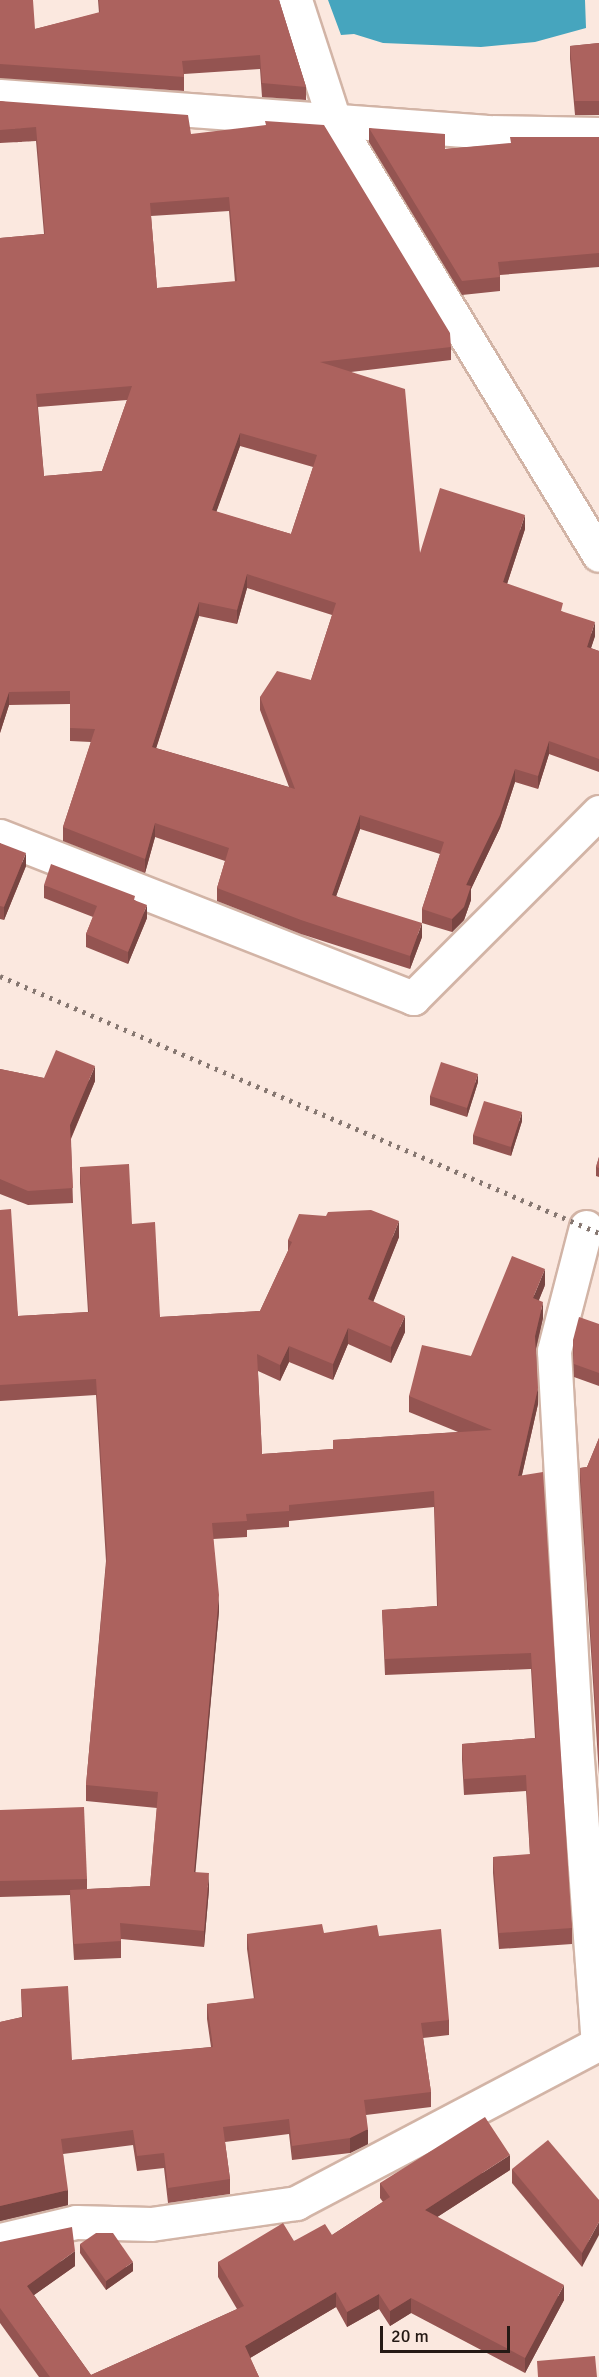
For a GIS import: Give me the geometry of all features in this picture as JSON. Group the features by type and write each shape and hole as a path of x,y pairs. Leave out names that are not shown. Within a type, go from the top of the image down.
{"street":[{"path":"295,0 334,120 599,555"},
{"path":"0,96 485,132 599,134"},
{"path":"0,836 413,998 599,812"},
{"path":"0,2240 76,2222 151,2224 296,2203 598,2043 576,1746 554,1351 586,1227"}],"water":[{"path":"328,0 585,0 586,28 535,42 481,47 383,43 354,34 341,35"}],"building":[{"path":"0,0 33,0 35,29 100,12 99,0 279,0 306,87 262,83 260,55 182,61 184,77 0,64"},
{"path":"599,43 599,101 575,101 570,46"},
{"path":"0,101 188,115 191,134 266,125 265,121 324,125 450,333 451,347 320,362 405,389 420,553 440,488 525,515 503,582 563,603 561,611 595,622 587,647 599,651 599,759 549,741 538,776 515,769 500,815 466,885 471,886 464,907 452,919 422,909 444,842 360,815 332,895 422,923 410,956 301,920 217,888 229,848 155,823 145,859 63,827 95,729 70,728 70,691 9,692 0,719 0,238 45,234 36,127 0,130","holes":["229,197 237,281 157,288 150,203","132,386 102,471 44,476 36,394","240,433 317,455 291,534 212,510","247,574 336,603 311,680 277,671 260,697 295,789 152,747 199,602 237,610"]},
{"path":"369,128 445,134 445,149 511,143 510,137 599,137 599,253 498,262 500,277 462,281"},
{"path":"0,843 26,853 4,907 0,906"},
{"path":"51,864 135,896 134,900 147,905 128,952 86,934 97,906 44,885"},
{"path":"56,1050 95,1066 70,1125 73,1188 28,1191 0,1179 0,1069 44,1078"},
{"path":"441,1062 478,1074 467,1108 430,1096"},
{"path":"484,1101 522,1112 511,1147 473,1135"},
{"path":"129,1164 132,1224 155,1222 160,1317 260,1311 292,1242 288,1240 299,1214 326,1216 328,1212 371,1210 399,1221 368,1299 405,1316 391,1347 348,1328 333,1364 289,1346 280,1365 257,1354 262,1454 333,1449 333,1440 492,1430 409,1396 422,1345 471,1356 512,1256 545,1269 533,1298 543,1302 535,1336 538,1388 518,1476 543,1472 572,1928 499,1933 493,1857 530,1854 526,1775 464,1779 462,1744 536,1738 531,1653 385,1659 382,1610 438,1606 434,1491 289,1505 289,1511 246,1514 247,1521 212,1523 219,1595 194,1872 209,1873 204,1931 120,1923 121,1941 74,1944 70,1890 150,1886 158,1792 86,1785 107,1555 96,1379 0,1385 0,1210 11,1209 18,1316 89,1312 80,1167"},
{"path":"579,1317 599,1324 599,1373 574,1364 573,1340"},
{"path":"599,1438 599,1762 580,1468 587,1467"},
{"path":"84,1807 87,1879 0,1881 0,1810"},
{"path":"322,1924 324,1933 377,1925 379,1936 441,1929 449,2020 421,2023 431,2092 364,2100 368,2129 350,2138 292,2146 289,2119 223,2127 230,2179 168,2188 164,2153 137,2156 133,2130 61,2139 68,2190 0,2206 0,2022 23,2017 21,1989 68,1986 72,2060 213,2047 207,2004 255,1998 247,1934"},
{"path":"485,2117 510,2155 425,2210 564,2285 525,2358 411,2298 390,2311 379,2294 347,2312 336,2292 245,2346 259,2377 50,2377 0,2308 0,2242 72,2227 75,2251 27,2286 91,2375 244,2306 218,2262 283,2223 294,2241 325,2224 332,2235 390,2197 380,2183"},
{"path":"548,2140 599,2200 599,2222 582,2253 512,2169"},
{"path":"96,2233 113,2233 133,2262 106,2281 80,2244"},
{"path":"595,2356 597,2377 538,2377 537,2361"}],"railway":[{"path":"0,976 599,1233"}]}
